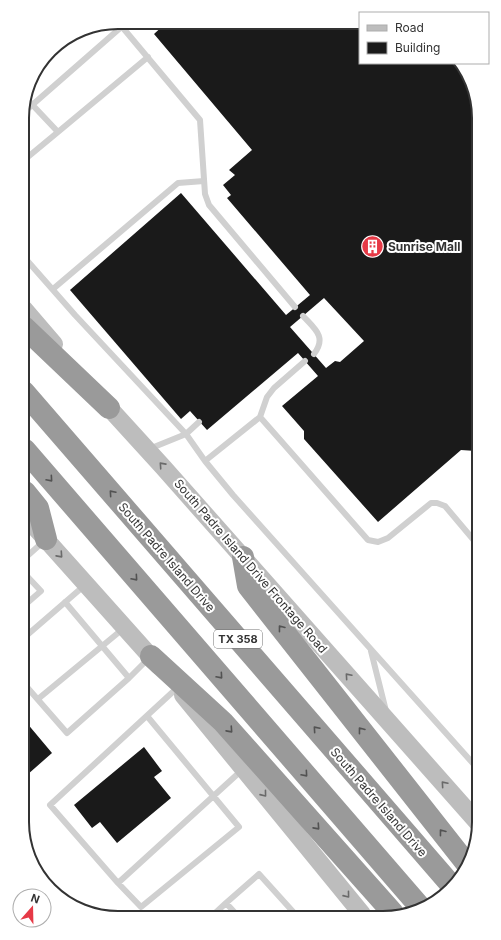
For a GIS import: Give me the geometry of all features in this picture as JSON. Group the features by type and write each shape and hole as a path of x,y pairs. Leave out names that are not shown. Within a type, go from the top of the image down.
{"highway":[{"path":"29,332 109,408"},
{"name":"South Padre Island Drive","path":"29,398 449,882"},
{"name":"TX 358","path":"29,455 418,904"},
{"path":"29,497 38,508 46,539"},
{"path":"243,557 248,586 463,860"},
{"path":"151,656 223,722 391,910"}],"main road":[{"name":"South Padre Island Drive Frontage Road","path":"29,315 109,408 472,816"},
{"path":"29,520 151,656 360,911"}],"lane":[{"path":"30,108 115,29"},
{"path":"127,29 200,120 205,194 209,205 295,307"},
{"path":"29,156 148,57"},
{"path":"31,103 58,132"},
{"path":"53,289 178,184 204,181"},
{"path":"29,263 186,434 205,461 233,495 472,762"},
{"path":"303,316 316,330 320,339 319,347 314,354"},
{"path":"205,461 260,417 267,397 274,388 305,361"},
{"path":"260,417 368,540 378,542 388,538 431,503 437,503 444,506 472,538"},
{"path":"147,450 186,434 199,422"},
{"path":"29,554 46,539"},
{"path":"29,579 40,591 29,601"},
{"path":"29,633 86,584"},
{"path":"65,602 130,678"},
{"path":"38,699 125,627"},
{"path":"371,650 388,722"},
{"path":"29,689 67,733 130,678 151,656"},
{"path":"147,716 239,827 141,907 118,884 50,805 177,688"},
{"path":"118,884 243,769"},
{"path":"217,911 259,874 292,911"},
{"path":"226,903 233,911"}],"building":[{"name":"Sunrise Mall","path":"159,29 359,29 359,64 454,64 463,78 467,89 472,112 472,451 461,450 378,522 304,439 304,431 282,406 318,376 298,353 207,430 190,411 181,419 70,290 181,193 286,315 310,295 227,198 231,195 223,185 235,175 229,170 252,150 154,34","holes":["324,298 364,341 340,362 335,361 326,368 290,327"]},
{"path":"29,726 52,753 29,773"},
{"path":"144,747 162,771 154,777 171,798 117,843 100,822 92,828 74,805"}],"place":[{"name":"Sunrise Mall","path":"372,246"}]}
